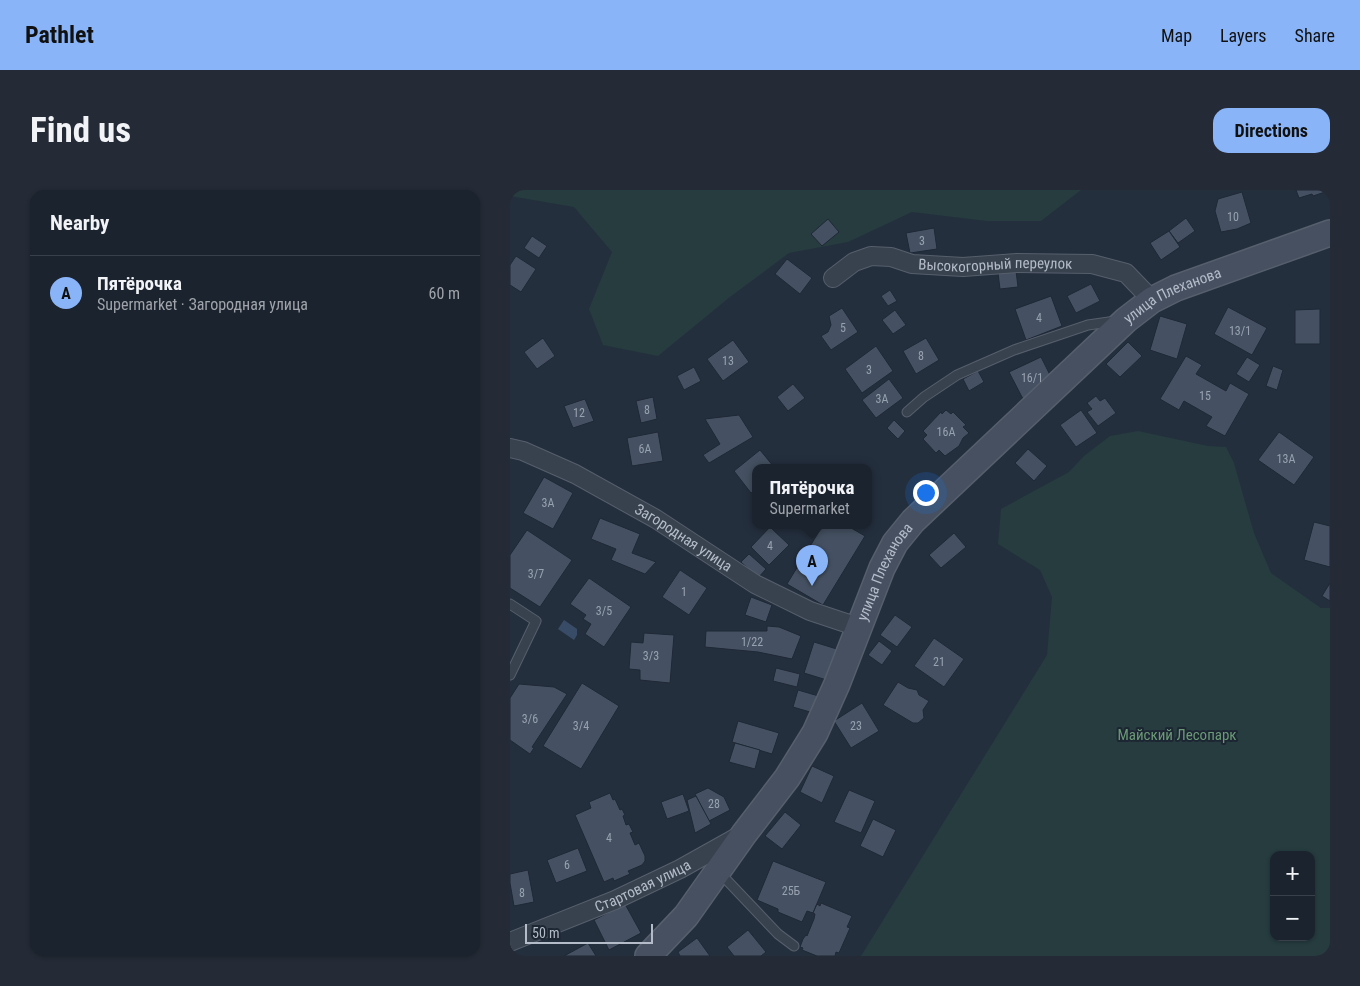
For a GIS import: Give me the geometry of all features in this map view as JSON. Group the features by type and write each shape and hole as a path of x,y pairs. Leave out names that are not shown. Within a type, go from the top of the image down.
{"street":[{"name":"улица Плеханова","path":"648,956 686,916 744,834 787,778 815,733 837,684 882,568 895,543 913,522 1126,320 1152,300 1176,288 1330,233"},
{"name":"Высокогорный переулок","path":"833,278 854,262 871,256 891,257 912,264 963,268 1018,263 1092,264 1126,272 1152,300"},
{"name":"Загородная улица","path":"510,448 523,451 599,487 656,519 755,584 810,611 858,627"},
{"name":"Стартовая улица","path":"510,942 614,900 680,869 744,834"}],"lane":[{"path":"906,412 924,397 957,375 1014,350 1088,325 1126,320"},
{"path":"510,604 536,621 510,675"},
{"path":"718,871 778,934 794,946"}],"green space":[{"path":"510,190 1081,190 1041,221 987,221 912,212 848,242 789,253 730,297 658,356 603,345 589,309 612,252 574,207 510,196"},
{"name":"Майский Лесопарк","path":"1138,431 1208,446 1226,447 1234,463 1254,533 1271,573 1321,608 1330,608 1330,956 861,956 1047,655 1052,597 1040,570 998,544 1001,509 1069,472 1084,456 1110,436"}],"water":[{"path":"564,620 577,629 577,635 574,640 558,629"}],"building":[{"path":"1296,190 1328,190 1328,191 1299,198"},
{"path":"1242,192 1251,223 1237,229 1221,232 1215,211 1218,199"},
{"path":"1186,218 1195,231 1178,243 1169,231"},
{"path":"828,219 839,232 822,246 811,234"},
{"path":"934,228 937,249 910,253 906,233"},
{"path":"1169,231 1180,247 1161,260 1150,243"},
{"path":"532,236 547,246 539,258 524,248"},
{"path":"516,256 536,269 521,292 510,285 510,265"},
{"path":"787,259 812,278 800,294 775,274"},
{"path":"1016,271 1018,287 1000,289 998,273"},
{"path":"1091,284 1100,301 1076,313 1067,296"},
{"path":"890,290 897,301 888,306 881,296"},
{"path":"1051,296 1062,326 1026,340 1015,309"},
{"path":"1228,307 1267,328 1252,355 1214,334"},
{"path":"842,308 858,332 831,350 821,336 828,332 831,325 829,316"},
{"path":"1320,309 1320,344 1295,344 1295,310"},
{"path":"895,310 906,325 893,334 882,320"},
{"path":"1160,316 1187,324 1177,359 1150,350"},
{"path":"543,338 555,356 537,369 524,352"},
{"path":"926,338 939,360 916,374 903,351"},
{"path":"733,340 749,362 723,381 707,359"},
{"path":"1128,342 1142,356 1120,377 1106,364"},
{"path":"876,346 893,371 862,393 845,369"},
{"path":"1186,356 1202,365 1196,374 1226,391 1230,383 1249,394 1225,436 1206,426 1212,417 1184,401 1179,410 1160,399"},
{"path":"1041,357 1054,383 1023,399 1009,372"},
{"path":"1247,357 1260,365 1249,382 1236,374"},
{"path":"1273,366 1283,370 1277,390 1266,386"},
{"path":"694,367 701,381 684,390 677,376"},
{"path":"978,371 984,382 969,391 963,379"},
{"path":"889,379 903,398 876,418 862,400"},
{"path":"793,384 805,398 788,411 777,397"},
{"path":"1096,396 1100,401 1105,398 1116,413 1098,426 1087,412 1092,409 1087,403"},
{"path":"653,397 657,419 641,423 636,401"},
{"path":"585,399 594,421 573,428 564,406"},
{"path":"946,410 951,414 953,412 966,425 963,427 969,433 963,438 959,446 945,456 939,450 936,453 923,439 927,435 923,431 941,412 942,414"},
{"path":"1081,410 1097,433 1076,447 1060,425"},
{"path":"739,415 753,437 709,463 703,455 720,444 705,419"},
{"path":"894,420 905,431 898,439 887,428"},
{"path":"658,432 663,461 632,466 627,438"},
{"path":"1279,432 1314,457 1294,485 1258,460"},
{"path":"1028,449 1047,466 1034,481 1015,463"},
{"path":"760,450 772,464 752,464 751,493 734,471"},
{"path":"544,477 573,493 553,529 523,513"},
{"path":"600,518 640,534 632,553 656,562 645,574 611,560 616,549 591,539"},
{"path":"1314,522 1330,526 1330,567 1304,560"},
{"path":"768,529 772,529 789,545 769,565 751,547"},
{"path":"821,529 853,529 865,536 823,605 787,584"},
{"path":"527,530 572,560 540,607 510,588 510,555"},
{"path":"954,533 966,547 941,568 929,555"},
{"path":"749,554 766,569 758,578 741,562"},
{"path":"680,570 707,588 689,615 662,597"},
{"path":"589,578 631,607 604,647 585,634 591,624 583,619 586,615 570,604"},
{"path":"1330,583 1330,601 1322,596"},
{"path":"751,597 772,605 766,622 745,615"},
{"path":"895,615 912,627 897,647 880,635"},
{"path":"767,626 779,627 801,636 792,659 758,652 705,647 706,631 767,631"},
{"path":"644,633 674,635 670,683 640,680 640,670 629,669 631,642 643,643"},
{"path":"934,638 964,659 944,687 914,666"},
{"path":"879,641 892,651 882,665 868,655"},
{"path":"814,642 840,650 830,681 804,673"},
{"path":"776,668 800,674 797,687 773,681"},
{"path":"898,682 908,688 917,690 919,695 929,701 923,710 924,718 918,723 913,723 883,705"},
{"path":"582,683 619,706 581,769 543,746"},
{"path":"519,684 554,687 567,694 532,747 534,748 530,754 510,740 510,698"},
{"path":"798,690 822,697 817,714 793,707"},
{"path":"862,703 879,731 851,748 834,721"},
{"path":"738,721 779,733 772,754 732,742"},
{"path":"735,743 760,750 755,769 729,762"},
{"path":"812,766 834,776 822,803 800,792"},
{"path":"708,788 724,797 730,810 709,821 695,794"},
{"path":"849,790 875,801 861,833 834,822"},
{"path":"610,793 620,810 622,809 626,825 629,824 633,832 630,833 635,845 639,843 645,856 645,861 642,865 628,871 630,874 614,881 613,878 604,882 575,815 591,808 589,802"},
{"path":"683,794 689,811 667,819 661,802"},
{"path":"696,796 711,824 695,833 687,800"},
{"path":"785,812 801,825 782,849 765,836"},
{"path":"873,819 896,830 883,857 860,846"},
{"path":"578,848 587,871 556,883 547,860"},
{"path":"773,861 826,882 813,913 807,911 802,922 778,912 778,909 757,900"},
{"path":"528,870 534,902 514,906 510,874"},
{"path":"821,903 852,916 847,927 850,928 839,953 836,952 835,956 817,956 802,950 803,948 800,947 814,919 815,914 813,913 817,904 820,906"},
{"path":"625,904 641,933 609,950 594,920"},
{"path":"748,930 766,952 761,956 734,956 727,947"},
{"path":"697,938 710,956 680,956 678,952"},
{"path":"588,943 596,956 564,956"}],"place":[{"name":"Пятёрочка","path":"812,586"}]}
